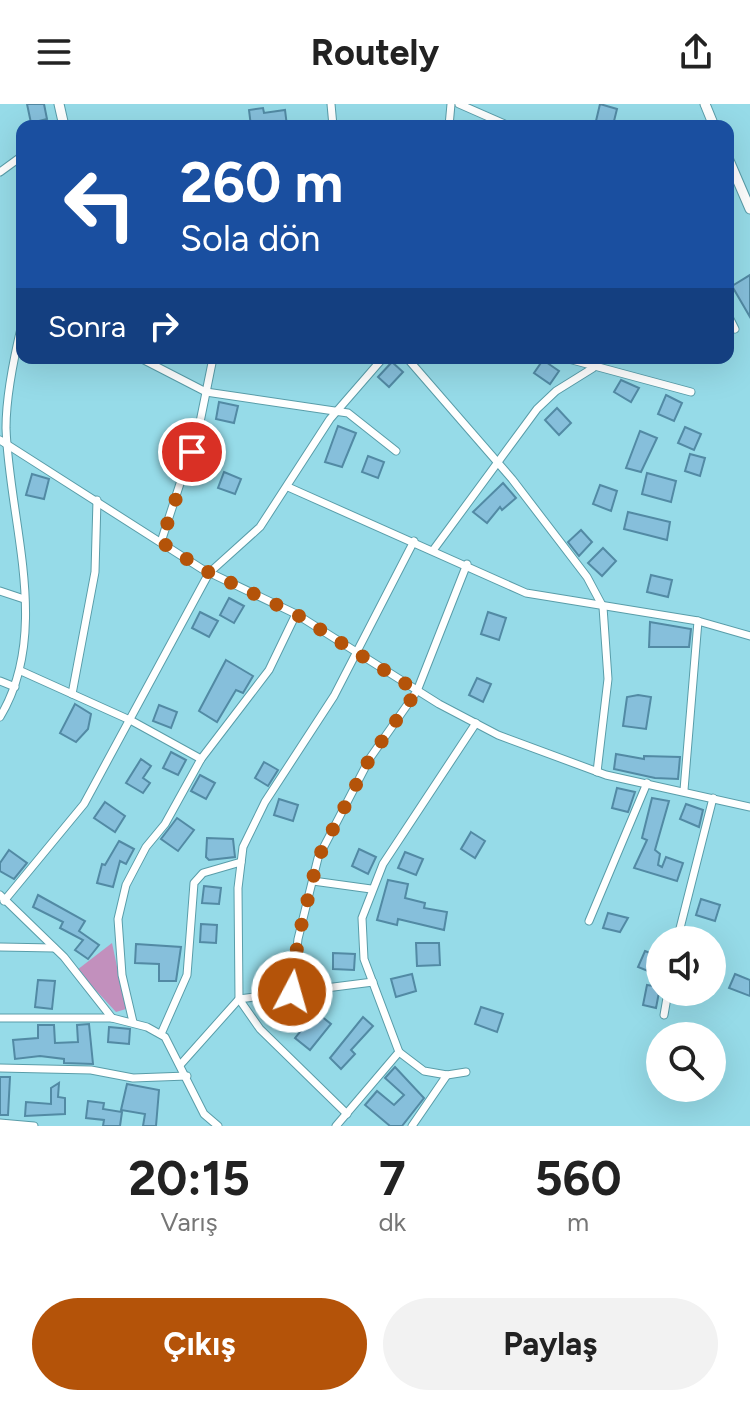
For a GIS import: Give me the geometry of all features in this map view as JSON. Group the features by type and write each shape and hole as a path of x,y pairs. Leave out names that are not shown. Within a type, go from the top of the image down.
{"street":[{"path":"459,104 495,120"},
{"path":"734,172 750,209"},
{"path":"0,717 21,671 24,599 4,442 16,362"},
{"path":"152,364 206,392 338,409 370,427 396,451"},
{"path":"161,542 183,483 212,364"},
{"path":"112,1018 55,948 2,898 84,804 132,721 209,573 260,527 338,409 378,364"},
{"path":"412,364 496,461 587,577 603,607 608,679 597,772"},
{"path":"582,364 691,392"},
{"path":"434,549 537,409 556,391 593,368"},
{"path":"4,442 209,573 296,614 417,691 476,723 563,762 750,807"},
{"path":"288,487 434,549 526,593 698,621 750,636"},
{"path":"72,694 95,572 99,524 97,500"},
{"path":"347,1114 260,1029 239,999 238,888 241,862 243,847 265,802 334,696 414,541"},
{"path":"292,992 298,939 318,858 370,758 417,691 467,564"},
{"path":"0,591 24,599"},
{"path":"133,1022 122,975 118,919 126,885 201,759 269,670 296,614"},
{"path":"684,790 698,621"},
{"path":"21,671 132,721 201,759"},
{"path":"0,681 15,687"},
{"path":"466,1072 447,1075 424,1071 399,1052 364,959 362,918 383,864 476,723"},
{"path":"589,921 647,783"},
{"path":"681,926 713,798"},
{"path":"161,1034 187,975 194,883 203,873 241,862"},
{"path":"313,881 371,889"},
{"path":"0,947 55,948"},
{"path":"181,1064 239,999 373,982"},
{"path":"664,1015 666,1006"},
{"path":"0,1018 112,1018 133,1022 161,1034 181,1064 204,1114 218,1126"},
{"path":"336,1126 399,1052"},
{"path":"0,1068 91,1070 133,1078 187,1076"},
{"path":"412,1126 447,1075"},
{"path":"0,1123 34,1126"}],"shaded area":[{"path":"112,943 126,1009 116,1012 77,970"}],"building":[{"path":"27,104 44,104 47,119 30,120"},
{"path":"600,104 617,109 614,120 596,120"},
{"path":"263,108 264,113 285,110 286,120 250,120 249,110"},
{"path":"750,275 750,317 734,289 734,285"},
{"path":"390,364 403,372 389,387 378,377"},
{"path":"540,364 549,364 559,371 550,384 534,373"},
{"path":"621,380 639,388 631,402 614,392"},
{"path":"666,395 682,403 674,421 658,414"},
{"path":"219,402 238,406 234,423 216,419"},
{"path":"557,408 571,423 559,435 545,420"},
{"path":"338,426 356,433 342,467 325,462"},
{"path":"685,427 701,434 694,450 678,443"},
{"path":"640,431 657,438 641,472 626,468"},
{"path":"690,454 705,458 700,476 685,471"},
{"path":"368,456 384,462 378,478 362,472"},
{"path":"224,472 241,479 235,494 218,488"},
{"path":"647,473 676,481 671,502 642,494"},
{"path":"32,474 49,479 44,499 26,495"},
{"path":"503,483 516,498 502,510 500,507 487,523 473,512"},
{"path":"600,485 617,491 611,511 593,504"},
{"path":"628,512 670,522 667,540 624,529"},
{"path":"581,530 592,542 579,556 568,542"},
{"path":"603,548 616,561 602,576 588,563"},
{"path":"651,575 672,580 668,597 647,592"},
{"path":"229,598 244,606 234,623 220,615"},
{"path":"200,612 218,621 209,637 192,628"},
{"path":"488,612 506,618 499,640 481,634"},
{"path":"650,622 691,629 689,647 649,647"},
{"path":"226,660 253,676 243,693 236,690 217,722 199,711"},
{"path":"477,678 491,684 483,702 469,695"},
{"path":"627,697 651,697 646,729 623,726"},
{"path":"75,704 91,714 88,729 76,742 60,733"},
{"path":"159,705 177,712 171,728 153,721"},
{"path":"171,752 186,760 178,775 163,768"},
{"path":"616,754 644,759 644,756 680,757 678,779 655,778 614,769"},
{"path":"141,759 151,766 143,778 150,783 143,793 126,783"},
{"path":"264,762 278,770 268,786 255,778"},
{"path":"200,775 215,783 206,799 191,791"},
{"path":"617,788 635,792 628,812 612,808"},
{"path":"652,798 669,801 655,850 660,854 658,865 662,867 666,857 683,863 677,881 634,868 647,840 642,838"},
{"path":"279,799 298,805 293,821 274,815"},
{"path":"105,802 125,816 115,832 94,818"},
{"path":"686,804 703,810 699,827 680,819"},
{"path":"177,818 194,830 178,851 161,839"},
{"path":"471,832 485,841 475,858 461,849"},
{"path":"207,838 233,839 235,857 209,860 206,857"},
{"path":"119,841 134,849 126,864 120,861 113,887 97,883 102,864 105,865"},
{"path":"359,849 376,857 368,874 352,866"},
{"path":"9,850 27,863 14,879 0,871 0,863"},
{"path":"405,852 423,859 416,875 398,868"},
{"path":"388,880 408,884 405,898 425,903 424,908 447,912 444,930 398,919 397,925 377,920"},
{"path":"204,886 221,888 219,904 202,903"},
{"path":"38,895 85,921 79,931 99,945 88,959 75,950 83,940 60,928 63,922 33,907"},
{"path":"701,899 720,905 715,921 696,915"},
{"path":"608,913 628,918 620,932 603,928"},
{"path":"201,924 217,925 216,943 200,942"},
{"path":"416,943 439,943 440,965 417,966"},
{"path":"136,944 181,947 176,981 159,981 159,964 135,963"},
{"path":"645,951 646,951 646,970 638,967"},
{"path":"333,953 355,954 354,970 333,969"},
{"path":"412,974 416,991 396,997 391,979"},
{"path":"735,974 750,980 750,996 729,988"},
{"path":"38,980 55,981 52,1009 35,1007"},
{"path":"481,1007 503,1014 497,1032 475,1024"},
{"path":"316,1012 331,1024 310,1050 295,1038"},
{"path":"363,1017 373,1026 351,1050 355,1054 341,1069 330,1058"},
{"path":"89,1024 93,1064 64,1063 64,1059 40,1056 15,1059 13,1040 38,1038 38,1025 54,1025 55,1043 78,1042 77,1025"},
{"path":"109,1027 130,1029 129,1044 108,1042"},
{"path":"395,1067 424,1098 402,1126 390,1126 365,1105 377,1091 394,1105 404,1095 385,1078"},
{"path":"0,1077 10,1077 8,1115 0,1115"},
{"path":"59,1083 58,1097 65,1098 65,1114 25,1116 26,1102 51,1104 51,1088"},
{"path":"127,1084 159,1090 156,1126 143,1126 145,1114 121,1110"},
{"path":"88,1101 104,1103 103,1109 122,1112 120,1126 103,1126 104,1120 86,1118"}],"route":[{"path":"192,452 161,542 202,569 296,614 417,691 370,758 318,858 298,939 292,992"}]}
